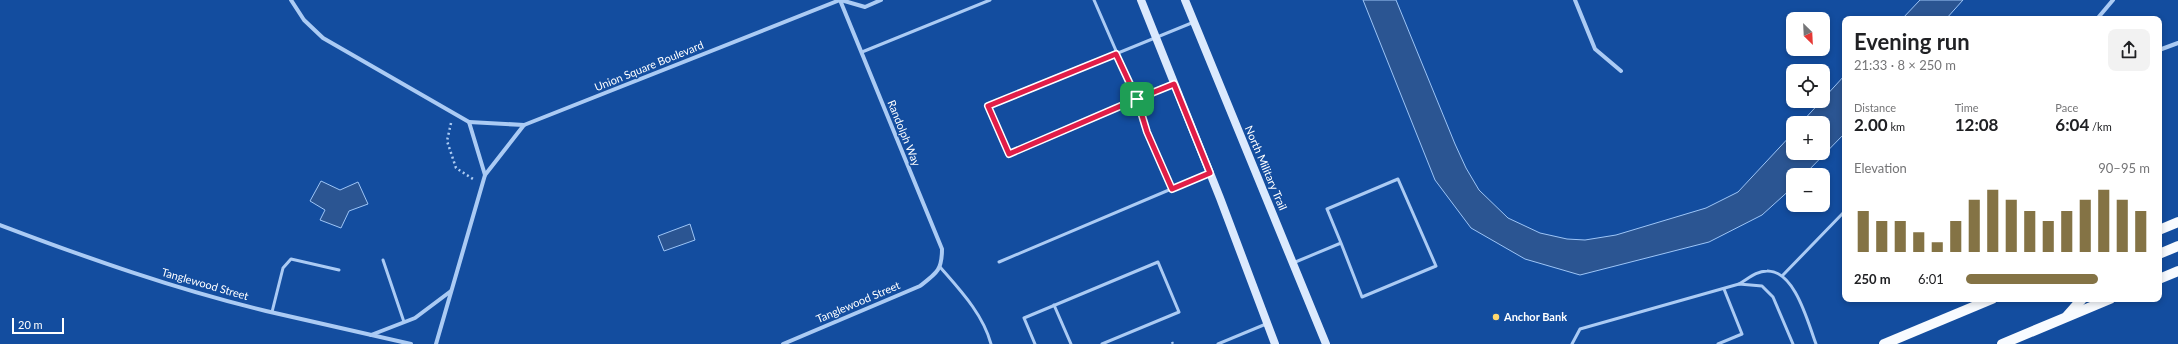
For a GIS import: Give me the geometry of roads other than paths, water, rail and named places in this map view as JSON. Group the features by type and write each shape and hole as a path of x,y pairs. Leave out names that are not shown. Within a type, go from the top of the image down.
{"main road":[{"path":"1141,0 1210,173 1275,344"},
{"name":"North Military Trail","path":"1185,0 1326,344"},
{"path":"2162,229 2178,222"},
{"path":"2162,253 2178,246"},
{"path":"2162,278 2178,271"},
{"path":"1884,344 1985,302"},
{"path":"2066,317 2079,302"},
{"path":"2002,344 2103,302"}],"street":[{"path":"291,0 304,20 323,38 469,122 524,125"},
{"path":"840,0 864,7 881,0"},
{"name":"Randolph Way","path":"840,0 942,249 942,261 937,273"},
{"name":"Union Square Boulevard","path":"524,125 840,0"},
{"path":"1575,0 1595,49 1621,70"},
{"path":"2100,16 2113,0"},
{"path":"2162,49 2178,43"},
{"path":"469,122 485,175"},
{"path":"436,344 485,175 524,125"},
{"name":"Tanglewood Street","path":"0,226 57,247 160,281 272,312 411,344"},
{"name":"Tanglewood Street","path":"783,344 920,286 937,273"},
{"path":"371,335 415,318 451,291"}],"lane":[{"path":"862,52 990,0"},
{"path":"1094,0 1116,54 1137,99 1147,132 1172,189"},
{"path":"1174,84 1009,154 988,106 1194,22"},
{"path":"999,262 1210,173"},
{"path":"1398,179 1436,266 1362,297 1341,243 1327,209 1398,179"},
{"path":"1783,275 1842,215"},
{"path":"1293,263 1341,243"},
{"path":"272,312 283,268 291,259 339,270"},
{"path":"383,260 404,322"},
{"path":"1035,344 1024,318 1158,262 1179,312 1102,344"},
{"path":"940,267 961,290 988,330 991,344"},
{"path":"1572,344 1580,329 1739,284 1755,274 1768,271 1783,275 1792,285 1816,344"},
{"path":"1739,284 1762,286 1773,297 1793,344"},
{"path":"1718,344 1742,334 1724,288"},
{"path":"1054,305 1070,344"},
{"path":"1218,344 1267,324"}],"water":[{"path":"1363,0 1396,0 1455,144 1466,168 1479,190 1508,218 1540,233 1567,239 1585,240 1616,235 1706,208 1738,192 1786,141 1786,160 1819,160 1811,168 1786,168 1786,193 1762,215 1709,242 1580,275 1525,259 1471,228 1435,180"},
{"path":"1920,0 1963,0 1949,16 1905,16"},
{"path":"1842,78 1842,136 1830,148 1830,116 1807,116 1815,108 1830,108 1830,91"},
{"path":"321,181 340,190 358,182 368,204 349,211 341,228 320,220 325,210 310,201"},
{"path":"690,224 695,240 664,251 658,236"}],"place":[{"name":"Anchor Bank","path":"1496,317"}]}
